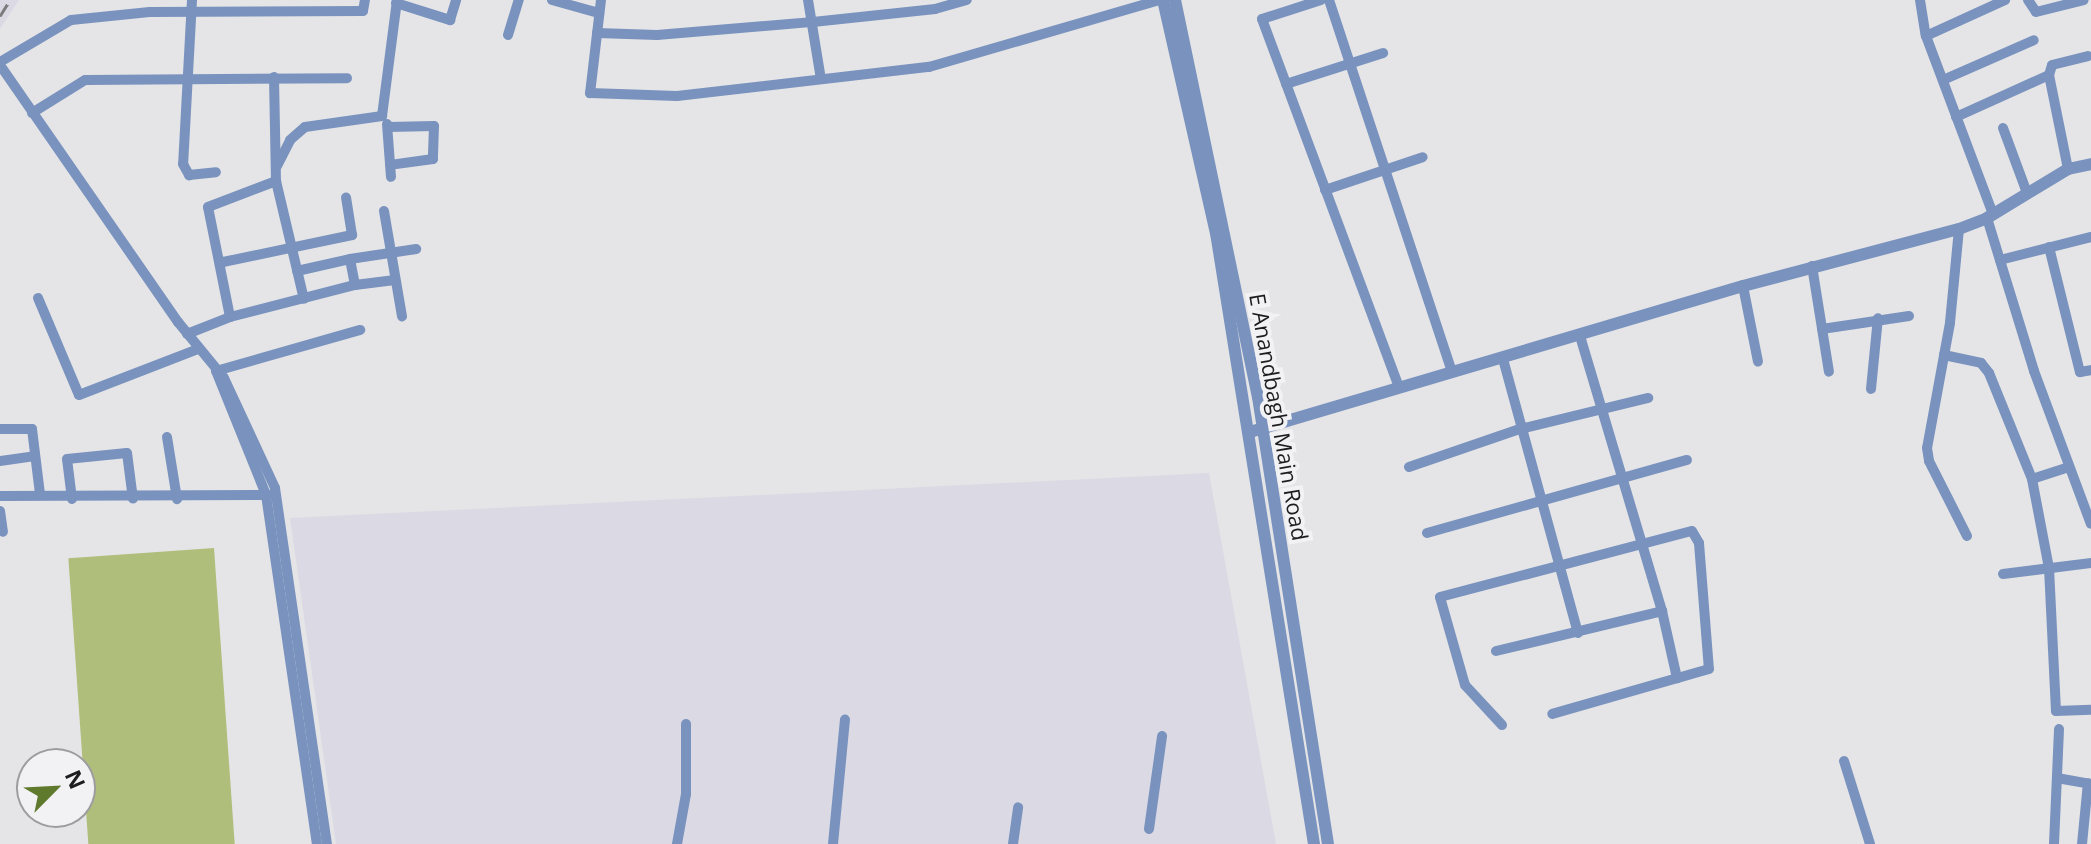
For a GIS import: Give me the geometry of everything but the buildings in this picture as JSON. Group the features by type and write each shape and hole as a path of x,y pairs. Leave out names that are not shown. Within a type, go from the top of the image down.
{"street":[{"path":"192,0 185,75 183,164 189,175 216,172"},
{"path":"265,13 266,0"},
{"path":"327,844 310,756 272,495 216,371 187,334 0,64 71,20 363,11 365,0"},
{"path":"391,177 388,127 382,116 396,1 450,20 456,0"},
{"path":"508,35 519,0"},
{"path":"552,0 599,13"},
{"path":"601,0 590,93 677,96 929,67 1161,0"},
{"path":"808,0 821,79"},
{"path":"597,33 657,35 813,22 935,9 967,0"},
{"name":"E Anandbagh Main Road","path":"1161,0 1216,233 1257,431 1328,844"},
{"name":"E Anandbagh Main Road","path":"1175,0 1227,231 1314,844"},
{"path":"1321,0 1262,19 1399,387"},
{"path":"1329,0 1452,371"},
{"path":"1920,0 1926,36 1990,216 2000,260 2091,524"},
{"path":"1926,36 1988,4 2005,0"},
{"path":"2028,0 2036,12 2084,0"},
{"path":"1943,80 2034,40"},
{"path":"1286,84 1383,53"},
{"path":"2068,169 2049,75 2052,65 2088,56"},
{"path":"32,113 85,80 185,75 347,78"},
{"path":"1956,117 2049,75"},
{"path":"274,77 276,181 304,299"},
{"path":"277,166 290,140 305,127 382,116"},
{"path":"388,127 434,126 433,159 390,165"},
{"path":"2003,128 2027,193"},
{"path":"1325,190 1423,157"},
{"path":"1257,431 1812,266 1959,229 1990,216 2068,169 2091,164"},
{"path":"230,317 223,262 208,207 276,181"},
{"path":"223,262 352,235 346,197"},
{"path":"384,211 402,316"},
{"path":"1959,229 1944,355 1927,448 1967,536"},
{"path":"2000,260 2091,237"},
{"path":"2049,247 2080,372 2091,370"},
{"path":"297,271 391,251 416,249"},
{"path":"350,259 355,285"},
{"path":"1812,266 1829,372"},
{"path":"187,334 230,317 355,285 395,280"},
{"path":"1743,286 1758,362"},
{"path":"38,298 79,395 198,349"},
{"path":"1822,329 1878,318 1909,316"},
{"path":"1871,389 1878,318"},
{"path":"216,371 360,330"},
{"path":"1580,336 1618,478 1644,547 1677,678"},
{"path":"1944,355 1986,366 2032,479 2049,568 2056,711 2091,710"},
{"path":"1503,359 1538,500 1578,633"},
{"path":"1409,467 1520,429 1648,398"},
{"path":"0,429 31,428 40,494"},
{"path":"167,437 177,499"},
{"path":"72,499 67,459 127,453 133,499"},
{"path":"0,461 35,456"},
{"path":"1427,533 1687,460"},
{"path":"2032,479 2069,467"},
{"path":"0,496 40,494 72,499 177,499 272,495"},
{"path":"0,511 3,532"},
{"path":"1502,725 1465,685 1440,597 1556,565 1644,547 1692,531 1699,543 1712,663 1701,674 1552,714"},
{"path":"2003,574 2091,563"},
{"path":"1496,651 1662,611"},
{"path":"833,844 845,720"},
{"path":"677,844 686,794 686,724"},
{"path":"2054,844 2059,729"},
{"path":"1149,829 1162,736"},
{"path":"310,756 317,844"},
{"path":"1844,761 1870,844"},
{"path":"2057,778 2089,783 2082,844"},
{"path":"1013,844 1018,807"}],"shaded area":[{"path":"0,0 19,0 0,29"},
{"path":"1209,473 1276,844 336,844 290,518"}],"green space":[{"path":"214,548 235,844 88,844 87,828 96,828 96,748 82,748 68,558"}],"railway":[{"path":"0,16 10,0"}]}
